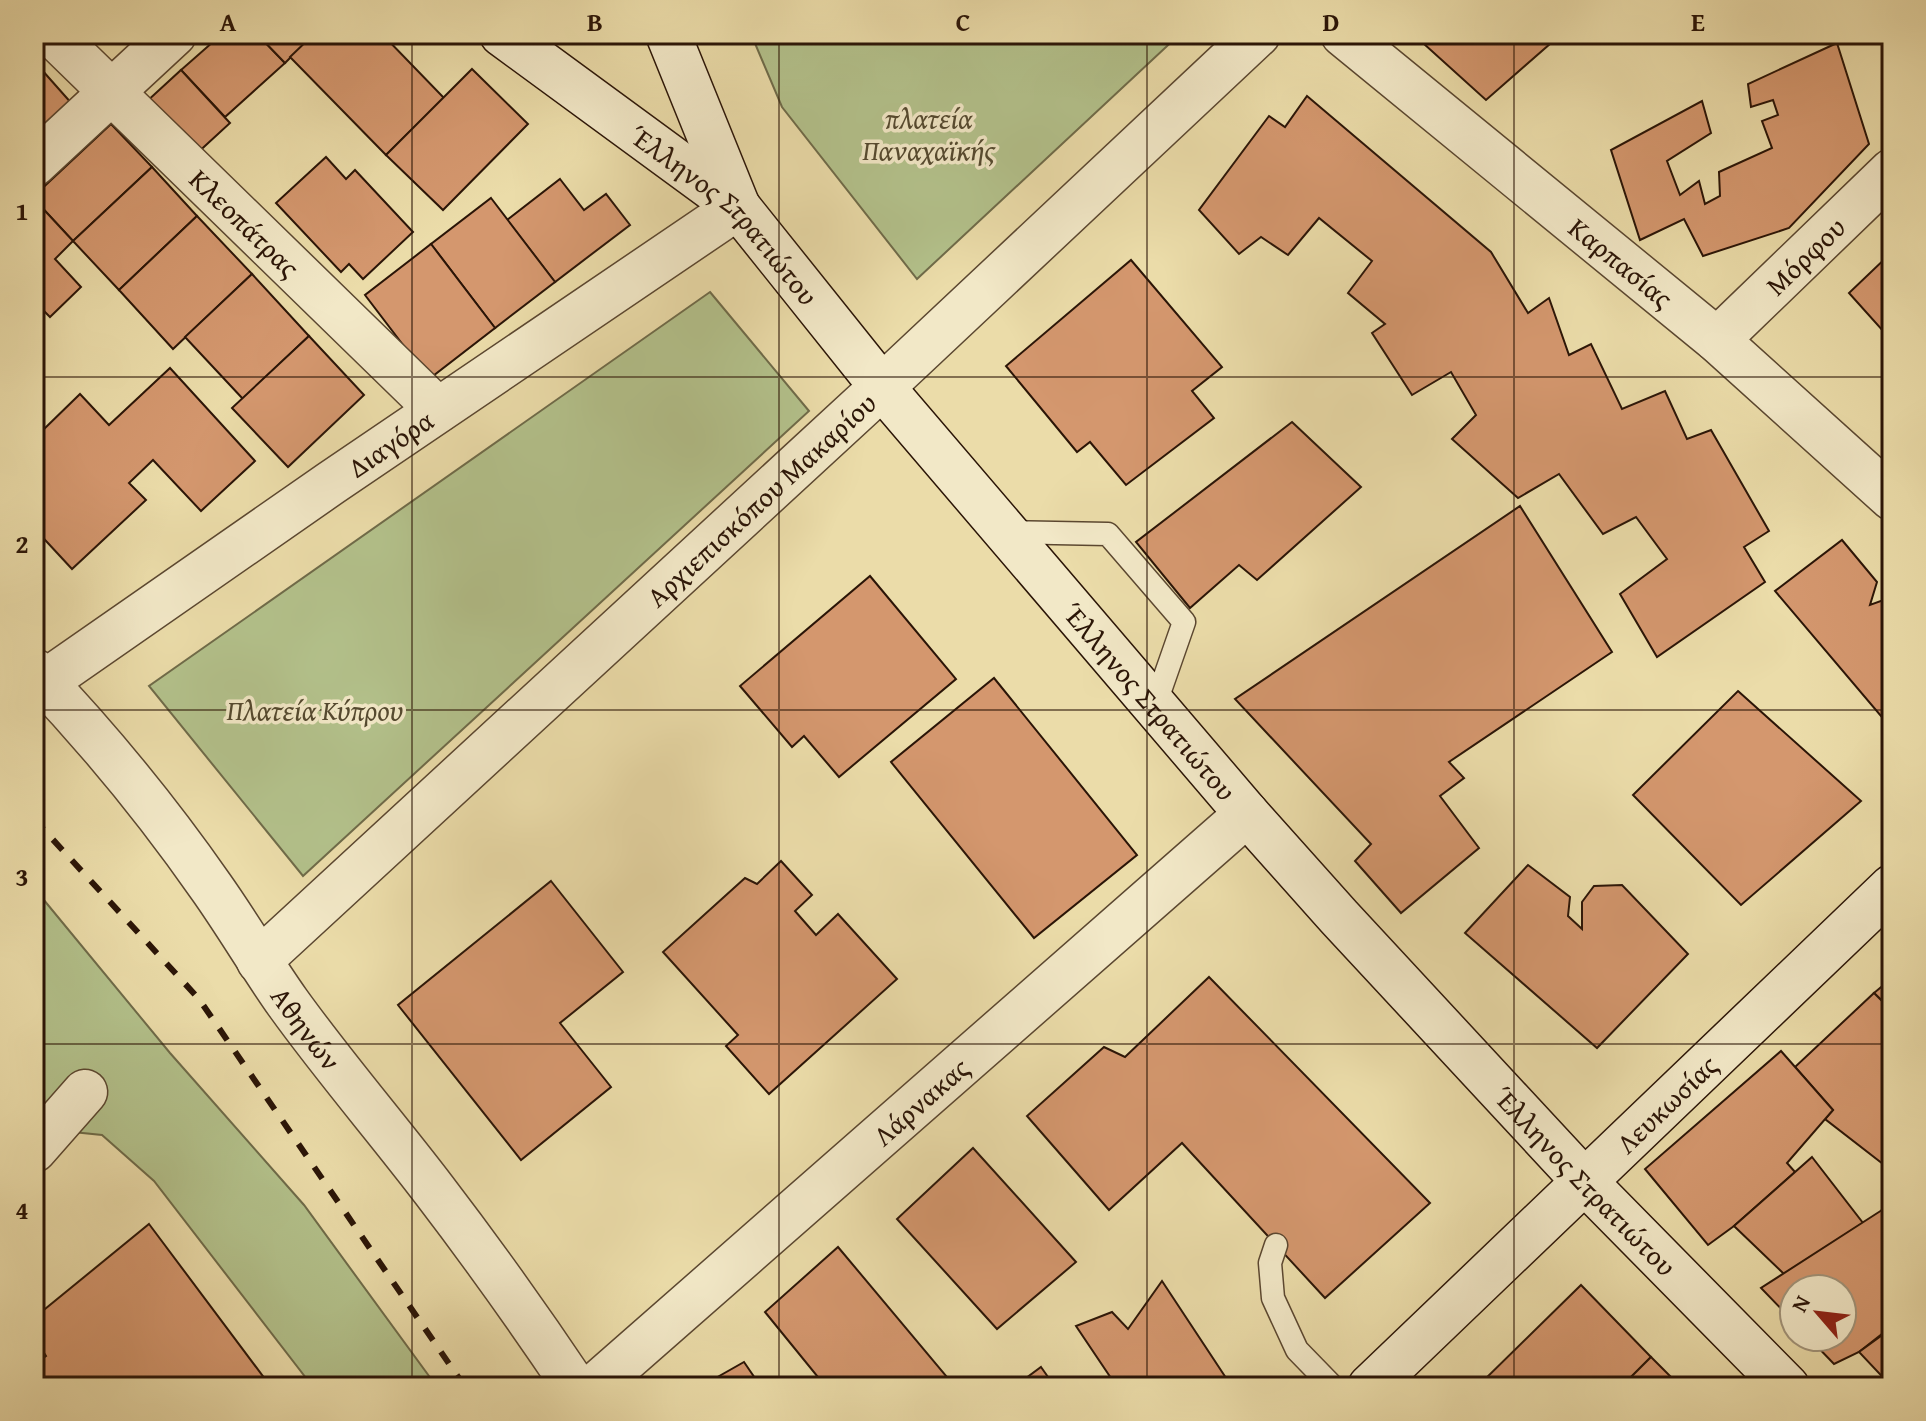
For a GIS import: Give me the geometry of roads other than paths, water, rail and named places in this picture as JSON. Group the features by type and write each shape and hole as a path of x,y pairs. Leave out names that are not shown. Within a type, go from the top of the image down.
{"street":[{"name":"Κλεοπάτρας","path":"52,34 438,410"},
{"path":"34,164 174,34"},
{"name":"Έλληνος Στρατιώτου","path":"502,34 738,207 882,387 1247,814 1584,1181 1787,1387"},
{"path":"668,34 738,207"},
{"name":"Αρχιεπισκόπου Μακαρίου","path":"259,961 882,387 1258,34"},
{"name":"Καρπασίας","path":"1343,34 1717,340 1892,498"},
{"name":"Μόρφου","path":"1717,340 1892,171"},
{"name":"Διαγόρα","path":"39,677 738,207"},
{"name":"Αθηνών","path":"39,677 120,767 180,844 308,1030 434,1189 575,1387"},
{"name":"Λάρνακας","path":"594,1387 1247,814"},
{"name":"Λευκωσίας","path":"1370,1387 1892,887"},
{"path":"34,1150 85,1092"}],"lane":[{"path":"1007,532 1108,534 1184,622 1155,705"},
{"path":"1276,1245 1270,1263 1273,1298 1297,1350 1333,1387"}],"railway":[{"path":"34,819 199,999 465,1387"}],"park label":[{"name":"πλατεία Παναχαϊκής","path":"929,133"},
{"name":"Πλατεία Κύπρου","path":"315,709"}]}
